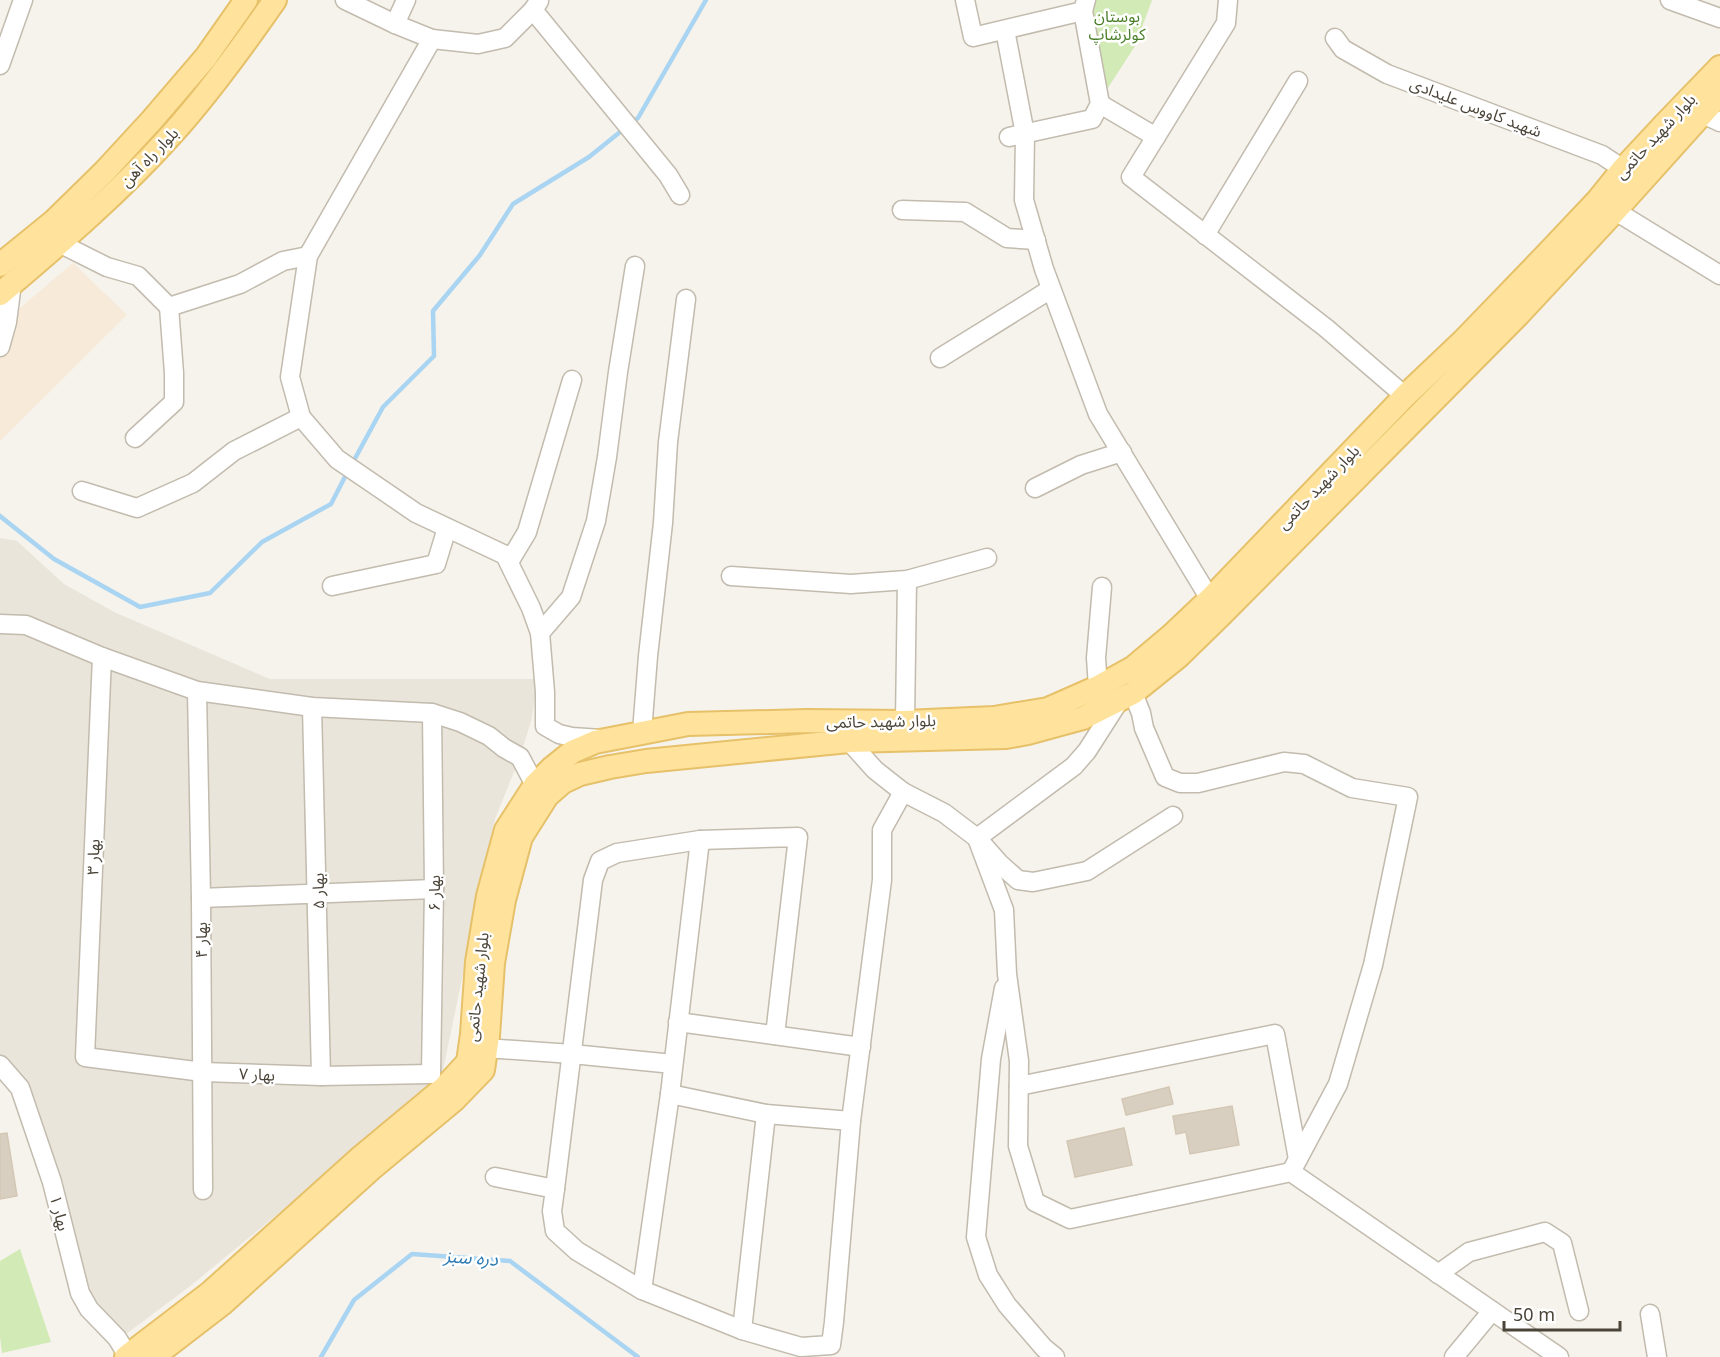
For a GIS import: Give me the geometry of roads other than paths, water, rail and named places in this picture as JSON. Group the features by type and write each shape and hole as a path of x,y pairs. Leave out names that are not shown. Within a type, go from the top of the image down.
{"main road":[{"name":"بلوار راه آهن","path":"4,281 54,221 113,163 152,120 206,57 246,0"},
{"name":"بلوار راه آهن","path":"4,281 59,243 127,181 172,134 229,66 275,0"},
{"name":"بلوار شهید حاتمی","path":"153,1357 222,1304 371,1169 454,1100 483,1070 493,963 504,900 521,837 547,796 563,782 580,774 646,761 905,722 994,718 1047,709 1098,687 1134,667 1173,635 1216,607 1519,314 1606,206 1623,169 1720,67"},
{"name":"بلوار شهید حاتمی","path":"127,1357 212,1292 361,1157 437,1081 468,1062 477,962 488,896 506,830 535,785 572,752 606,739 688,724 1006,737 1083,718 1126,697 1179,656 1216,607 1405,396 1606,206 1711,118 1720,94"}],"street":[{"path":"0,65 22,0"},
{"path":"345,0 432,39 478,44 505,38 536,5 668,175 680,195"},
{"path":"395,24 406,0"},
{"path":"965,0 973,37 1005,30 1085,5 1100,104 1092,119 1017,135"},
{"path":"1228,0 1226,23 1131,177 1326,328 1405,396"},
{"path":"1670,0 1720,18"},
{"path":"1005,30 1024,200 1052,289 1098,414 1216,607"},
{"name":"شهید کاووس علیدادی","path":"1335,38 1343,49 1387,74 1602,155 1623,169"},
{"path":"432,39 309,256 290,377 301,417 337,459 416,513 505,555 531,608 540,633 545,692 545,726 559,734 572,737 606,739"},
{"path":"1205,235 1298,81"},
{"path":"1100,104 1156,137"},
{"path":"1606,206 1720,275"},
{"path":"902,210 965,212 1007,238 1036,240"},
{"path":"59,243 107,267 138,276 169,307 174,402 135,438"},
{"path":"169,307 240,284 283,261 309,256"},
{"path":"540,633 571,597 596,521 635,266"},
{"path":"0,347 7,322 4,281"},
{"path":"940,358 1052,289"},
{"path":"642,732 663,523 668,442 686,299"},
{"path":"509,562 527,532 572,380"},
{"path":"82,491 137,508 193,483 234,451 301,417"},
{"path":"1035,488 1081,465 1122,452"},
{"path":"332,586 436,564 447,528"},
{"path":"731,576 851,584 907,580 987,558"},
{"path":"905,722 907,580"},
{"path":"1098,687 1095,658 1102,587"},
{"path":"0,624 26,625 102,657 197,691 312,706 432,713 460,722 489,736 520,757 535,785"},
{"name":"بهار ۳","path":"85,1057 102,657"},
{"name":"بهار ۴","path":"197,691 203,1190"},
{"path":"1126,697 1141,713 1144,728 1165,777 1180,783 1198,783 1284,762 1304,764 1352,788 1408,797 1373,965 1338,1084 1295,1166 1070,1219 1035,1202 1018,1146 1019,1061 1007,974 1004,910 977,838 1074,766 1126,697"},
{"name":"بهار ۵","path":"312,706 321,1076"},
{"name":"بهار ۶","path":"432,713 437,1081"},
{"path":"850,731 875,770 903,792 944,813 977,838 1018,880 1033,882 1087,871 1173,816"},
{"path":"775,1035 798,837 700,840 617,853 600,861 593,880 552,1212 555,1231 577,1251 642,1290 742,1330 801,1347 831,1345 850,1121 882,880 882,830 903,792"},
{"path":"642,1290 670,1094 700,840"},
{"path":"201,898 434,889"},
{"path":"1007,974 991,1059 976,1237 988,1275 1007,1305 1044,1348 1055,1357"},
{"path":"678,1022 861,1047"},
{"path":"1019,1086 1275,1034 1295,1166 1438,1274 1558,1357"},
{"path":"486,1048 673,1064"},
{"name":"بهار ۷","path":"85,1057 203,1072 437,1081"},
{"name":"بهار ۱","path":"0,1065 20,1088 52,1182 80,1293 89,1309 117,1338 127,1357"},
{"path":"670,1094 766,1114 850,1121"},
{"path":"742,1330 766,1114"},
{"path":"495,1177 555,1189"},
{"path":"1438,1274 1469,1252 1545,1232 1562,1243 1579,1311"},
{"path":"1454,1357 1491,1311"},
{"path":"1650,1314 1658,1357"}],"waterway":[{"path":"631,123 638,118 706,0"},
{"path":"352,464 383,407 434,356 433,311 480,255 513,204 589,157 625,128"},
{"path":"0,516 54,559 140,607 210,593 262,542 331,504 348,471"},
{"name":"دره سبز","path":"321,1357 354,1300 412,1254 510,1261 638,1357"}],"park label":[{"name":"بوستان کولرشاپ","path":"1117,25"}]}
